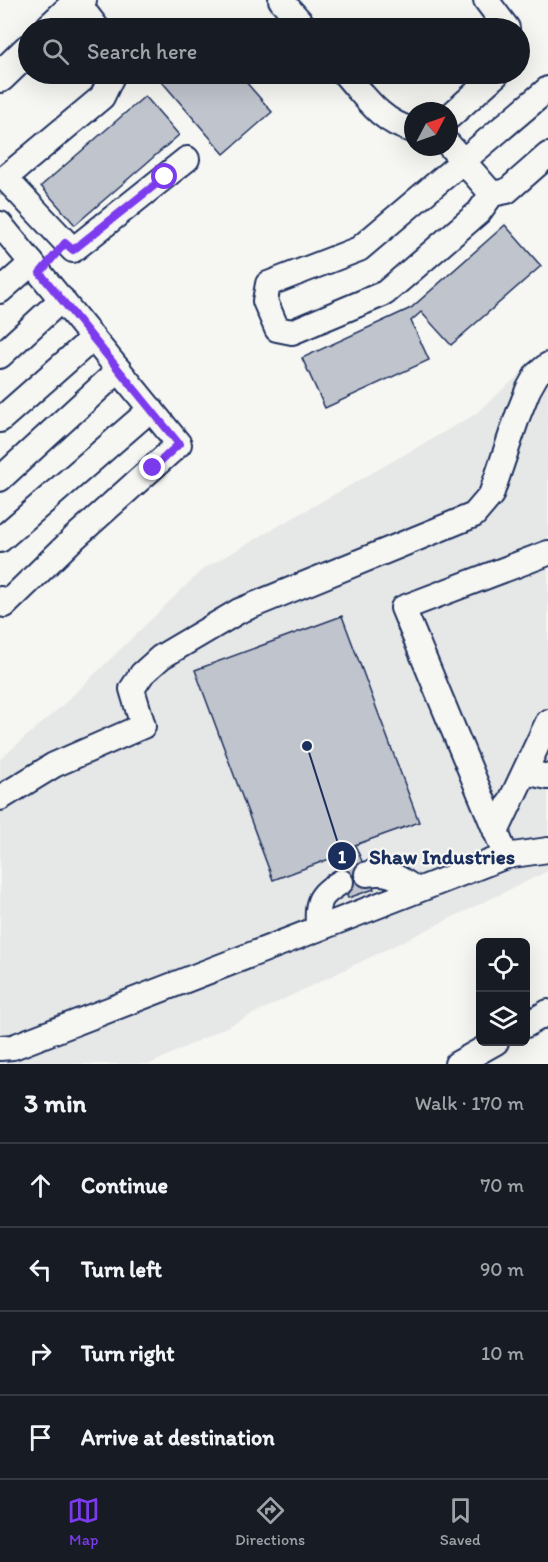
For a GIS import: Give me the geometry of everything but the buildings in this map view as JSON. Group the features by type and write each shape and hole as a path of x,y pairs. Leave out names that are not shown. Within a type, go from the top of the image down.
{"main road":[{"path":"62,18 80,1"},
{"path":"0,76 18,59"}],"street":[{"path":"281,0 297,18"},
{"path":"486,0 500,18"},
{"path":"80,1 91,18"},
{"path":"108,84 102,97 6,178 65,243 73,250 187,159"},
{"path":"354,84 388,121 404,128"},
{"path":"458,109 486,84"},
{"path":"458,153 548,89"},
{"path":"454,156 360,249 268,284 265,301 277,329 292,332 385,293 479,212 492,194 507,191 548,154"},
{"path":"458,156 492,194"},
{"path":"0,599 5,605 72,540 179,444 1,227"},
{"path":"0,291 36,268 65,243"},
{"path":"0,356 62,299"},
{"path":"0,420 93,338"},
{"path":"0,798 54,765 143,726 132,689 142,674 161,657 239,611 474,515 491,495 528,390 537,374 548,365"},
{"path":"0,479 119,370"},
{"path":"0,540 151,409"},
{"path":"506,856 404,608 548,553"},
{"path":"496,832 548,722"},
{"path":"525,772 548,777"},
{"path":"0,1048 13,1047 506,856 548,850"},
{"path":"367,874 380,872 392,874 417,890"},
{"path":"318,928 318,903 324,892 341,882"},
{"path":"530,1022 548,1012"},
{"path":"457,1064 488,1046"}],"shaded area":[{"path":"548,349 548,871 150,1064 0,1064 0,759 64,704 203,569 474,415"}],"place":[{"name":"Shaw Industries","path":"307,746"}],"route":[{"path":"153,468 179,444 40,273 65,243 73,250 165,177"}]}
